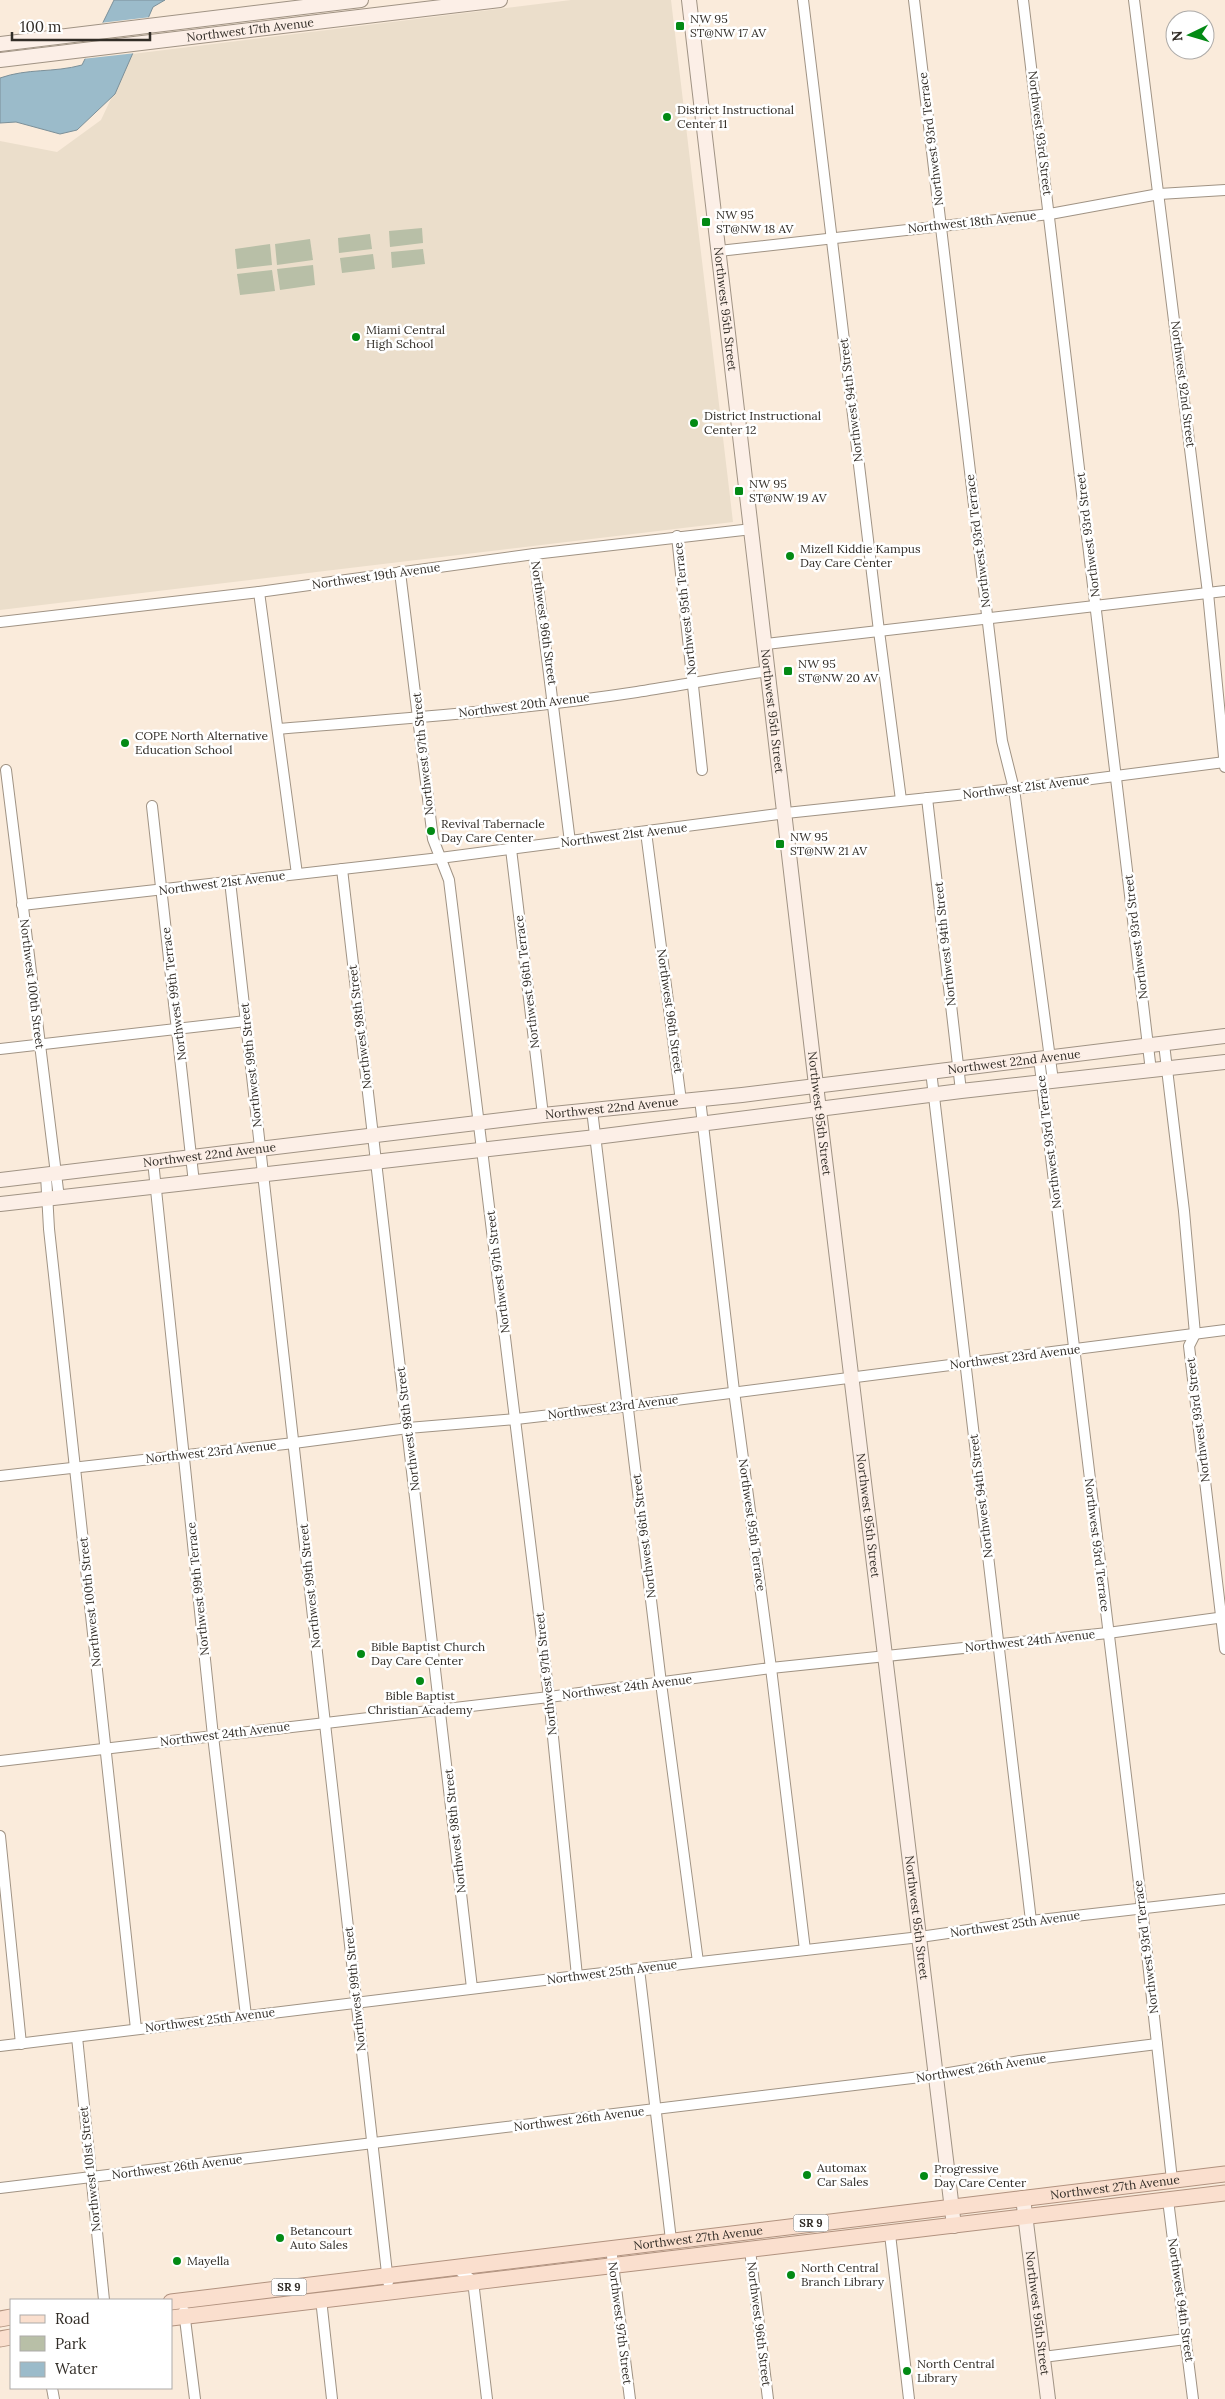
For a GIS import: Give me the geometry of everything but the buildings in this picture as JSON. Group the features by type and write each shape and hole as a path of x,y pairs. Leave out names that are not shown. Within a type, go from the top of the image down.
{"main road":[{"name":"Northwest 17th Avenue","path":"0,44 360,0"},
{"path":"360,0 360,16"},
{"name":"Northwest 17th Avenue","path":"0,60 360,16 431,4 500,0"},
{"name":"Northwest 95th Street","path":"689,0 786,813 816,1085 853,1376 954,2226"},
{"name":"Northwest 22nd Avenue","path":"0,1180 1225,1036"},
{"name":"Northwest 22nd Avenue","path":"0,1204 156,1188 194,1182 596,1137 934,1094 1225,1062"},
{"name":"Northwest 27th Avenue","path":"177,2301 1225,2174"},
{"path":"1141,2184 1168,2200 1187,2186 1225,2182"},
{"name":"Northwest 27th Avenue","path":"178,2317 1225,2193"},
{"name":"Northwest 95th Street","path":"1023,2198 1048,2399"}],"street":[{"name":"Northwest 94th Street","path":"803,0 830,237 901,800"},
{"name":"Northwest 93rd Terrace","path":"914,0 1002,741 1014,789 1045,1058 1073,1350 1142,1908 1172,2180"},
{"name":"Northwest 93rd Street","path":"1023,0 1151,1071"},
{"name":"Northwest 92nd Street","path":"1134,0 1208,593 1225,764"},
{"name":"Northwest 18th Avenue","path":"719,251 941,224 1050,214 1159,194 1225,190"},
{"name":"Northwest 19th Avenue","path":"0,622 259,592 677,536 752,529"},
{"name":"Northwest 95th Terrace","path":"677,536 702,770"},
{"name":"Northwest 96th Street","path":"534,554 570,842"},
{"name":"Northwest 97th Street","path":"400,572 433,839 450,880 549,1697 577,1976"},
{"path":"766,644 1225,591"},
{"path":"259,592 297,874"},
{"name":"Northwest 20th Avenue","path":"278,729 419,717 554,702 637,692 769,671"},
{"name":"Northwest 21st Avenue","path":"22,905 440,858 786,813 1225,764"},
{"name":"Northwest 100th Street","path":"6,770 40,1045 76,1468 136,2029"},
{"name":"Northwest 94th Street","path":"927,798 961,1091"},
{"name":"Northwest 99th Terrace","path":"152,806 179,1028 194,1182"},
{"name":"Northwest 96th Street","path":"646,832 681,1101"},
{"name":"Northwest 96th Terrace","path":"511,849 543,1115"},
{"name":"Northwest 98th Street","path":"342,869 472,1988"},
{"name":"Northwest 99th Street","path":"230,882 389,2291"},
{"path":"0,1049 246,1021"},
{"name":"Northwest 93rd Street","path":"1164,1044 1184,1211 1195,1334 1189,1346 1223,1618 1225,1649"},
{"name":"Northwest 94th Street","path":"931,1071 1031,1921"},
{"name":"Northwest 95th Terrace","path":"700,1099 705,1124 734,1391 772,1668 805,1950"},
{"name":"Northwest 96th Street","path":"592,1110 661,1682 698,1962"},
{"name":"Northwest 99th Terrace","path":"153,1162 213,1736 246,2016"},
{"name":"Northwest 23rd Avenue","path":"0,1476 294,1443 408,1428 516,1419 629,1406 734,1391 1225,1330"},
{"name":"Northwest 24th Avenue","path":"0,1761 549,1697 772,1668 1108,1633 1223,1618"},
{"path":"0,1836 21,2044"},
{"name":"Northwest 25th Avenue","path":"0,2046 1225,1899"},
{"path":"639,1969 671,2240"},
{"name":"Northwest 101st Street","path":"77,2037 104,2299"},
{"name":"Northwest 26th Avenue","path":"0,2188 937,2075 1020,2061 1157,2044"},
{"name":"Northwest 94th Street","path":"1168,2200 1194,2399"},
{"path":"890,2234 909,2399"},
{"name":"Northwest 97th Street","path":"611,2248 630,2399"},
{"name":"Northwest 96th Street","path":"750,2250 768,2399"},
{"path":"454,2266 473,2281 488,2399"},
{"path":"320,2300 332,2399"},
{"path":"177,2301 178,2317 195,2399"},
{"path":"1042,2357 1186,2339"}],"shaded area":[{"name":"Miami Central High School","path":"571,0 671,0 733,522 0,610 0,141 57,152 101,120 132,54"}],"green space":[{"path":"422,228 423,243 390,247 389,231"},
{"path":"370,234 372,249 339,253 338,238"},
{"path":"310,239 313,260 277,265 275,244"},
{"path":"270,244 272,265 237,269 235,249"},
{"path":"423,249 425,264 392,268 391,252"},
{"path":"373,254 375,269 342,273 340,258"},
{"path":"313,265 315,285 280,290 277,269"},
{"path":"272,270 275,291 240,295 237,274"}],"water":[{"path":"114,0 165,0 153,7 115,94 77,130 60,134 16,122 0,123 0,78 21,73 82,65"}],"pier":[{"path":"151,17 136,53 82,59 100,23"}],"place":[{"name":"NW 95 ST@NW 17 AV","path":"680,26"},
{"name":"District Instructional Center 11","path":"667,117"},
{"name":"NW 95 ST@NW 18 AV","path":"706,222"},
{"name":"Miami Central High School","path":"356,337"},
{"name":"District Instructional Center 12","path":"694,423"},
{"name":"NW 95 ST@NW 19 AV","path":"739,491"},
{"name":"Mizell Kiddie Kampus Day Care Center","path":"790,556"},
{"name":"NW 95 ST@NW 20 AV","path":"788,671"},
{"name":"COPE North Alternative Education School","path":"125,743"},
{"name":"Revival Tabernacle Day Care Center","path":"431,831"},
{"name":"NW 95 ST@NW 21 AV","path":"780,844"},
{"name":"Bible Baptist Church Day Care Center","path":"361,1654"},
{"name":"Bible Baptist Christian Academy","path":"420,1681"},
{"name":"Automax Car Sales","path":"807,2175"},
{"name":"Progressive Day Care Center","path":"924,2176"},
{"name":"Betancourt Auto Sales","path":"280,2238"},
{"name":"Mayella","path":"177,2261"},
{"name":"North Central Branch Library","path":"791,2275"},
{"name":"North Central Library","path":"907,2371"}]}
